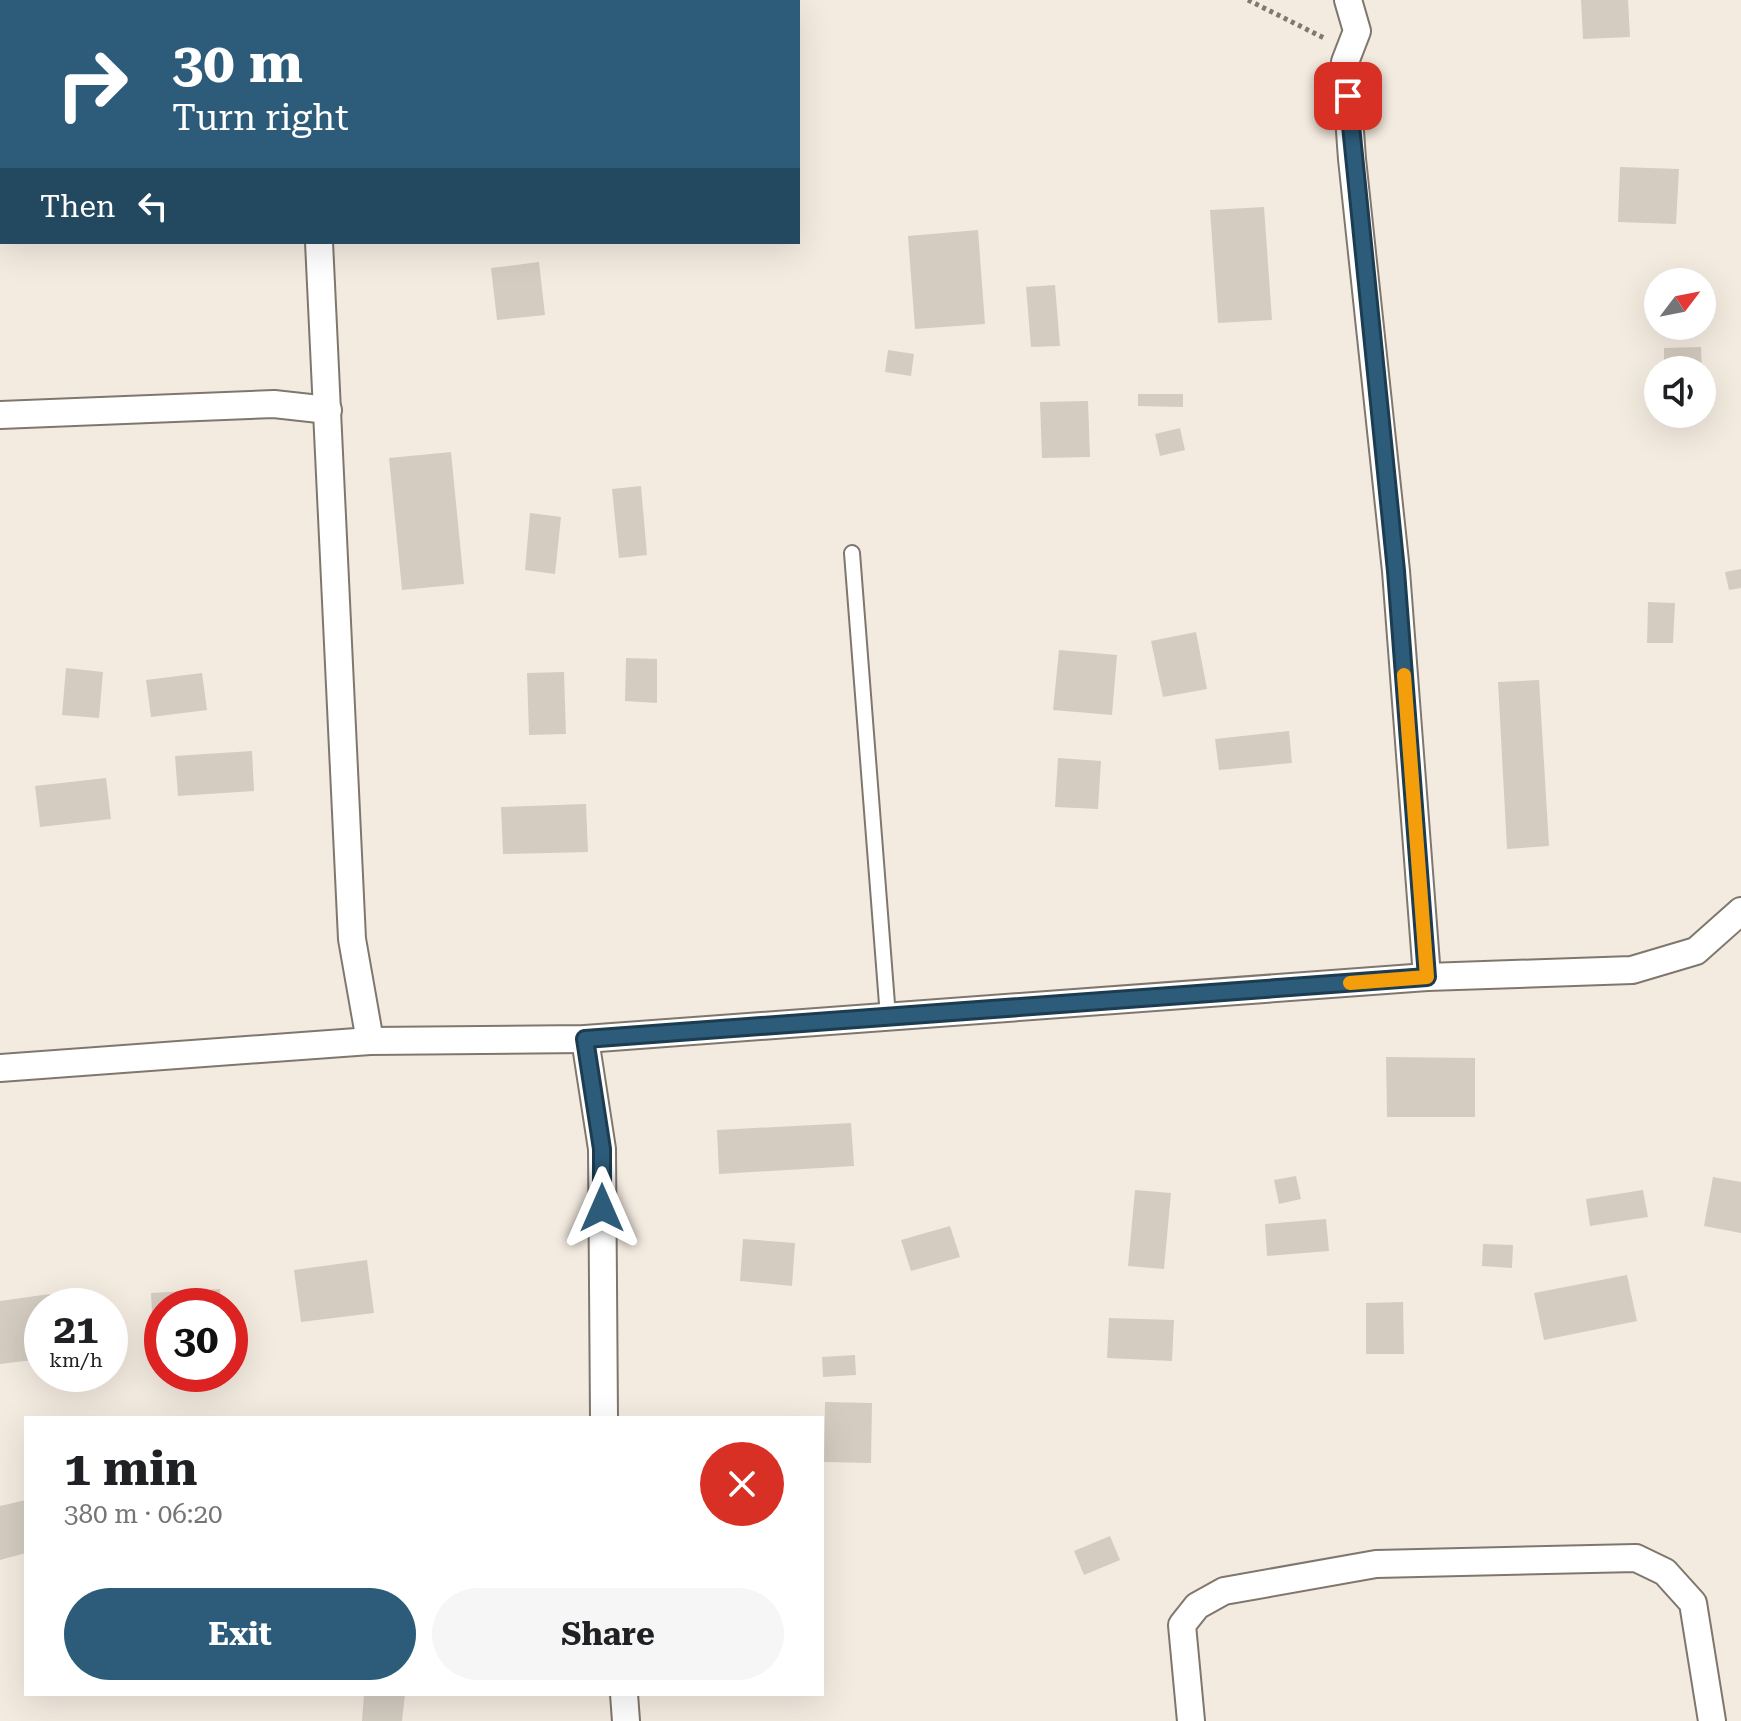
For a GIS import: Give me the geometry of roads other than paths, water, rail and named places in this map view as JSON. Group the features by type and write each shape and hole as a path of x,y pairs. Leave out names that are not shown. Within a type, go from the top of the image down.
{"street":[{"path":"1348,0 1357,31 1345,62 1396,571 1427,977"},
{"path":"319,244 352,939 370,1041"},
{"path":"0,415 274,404 328,410"},
{"path":"0,1068 370,1041 585,1039 1427,977 1632,970 1696,951 1741,911"},
{"path":"585,1039 602,1149 604,1416"},
{"path":"1191,1721 1182,1625 1197,1606 1224,1591 1376,1564 1636,1558 1665,1572 1693,1603 1712,1721"},
{"path":"624,1696 626,1721"}],"lane":[{"path":"852,553 888,1017"}]}
